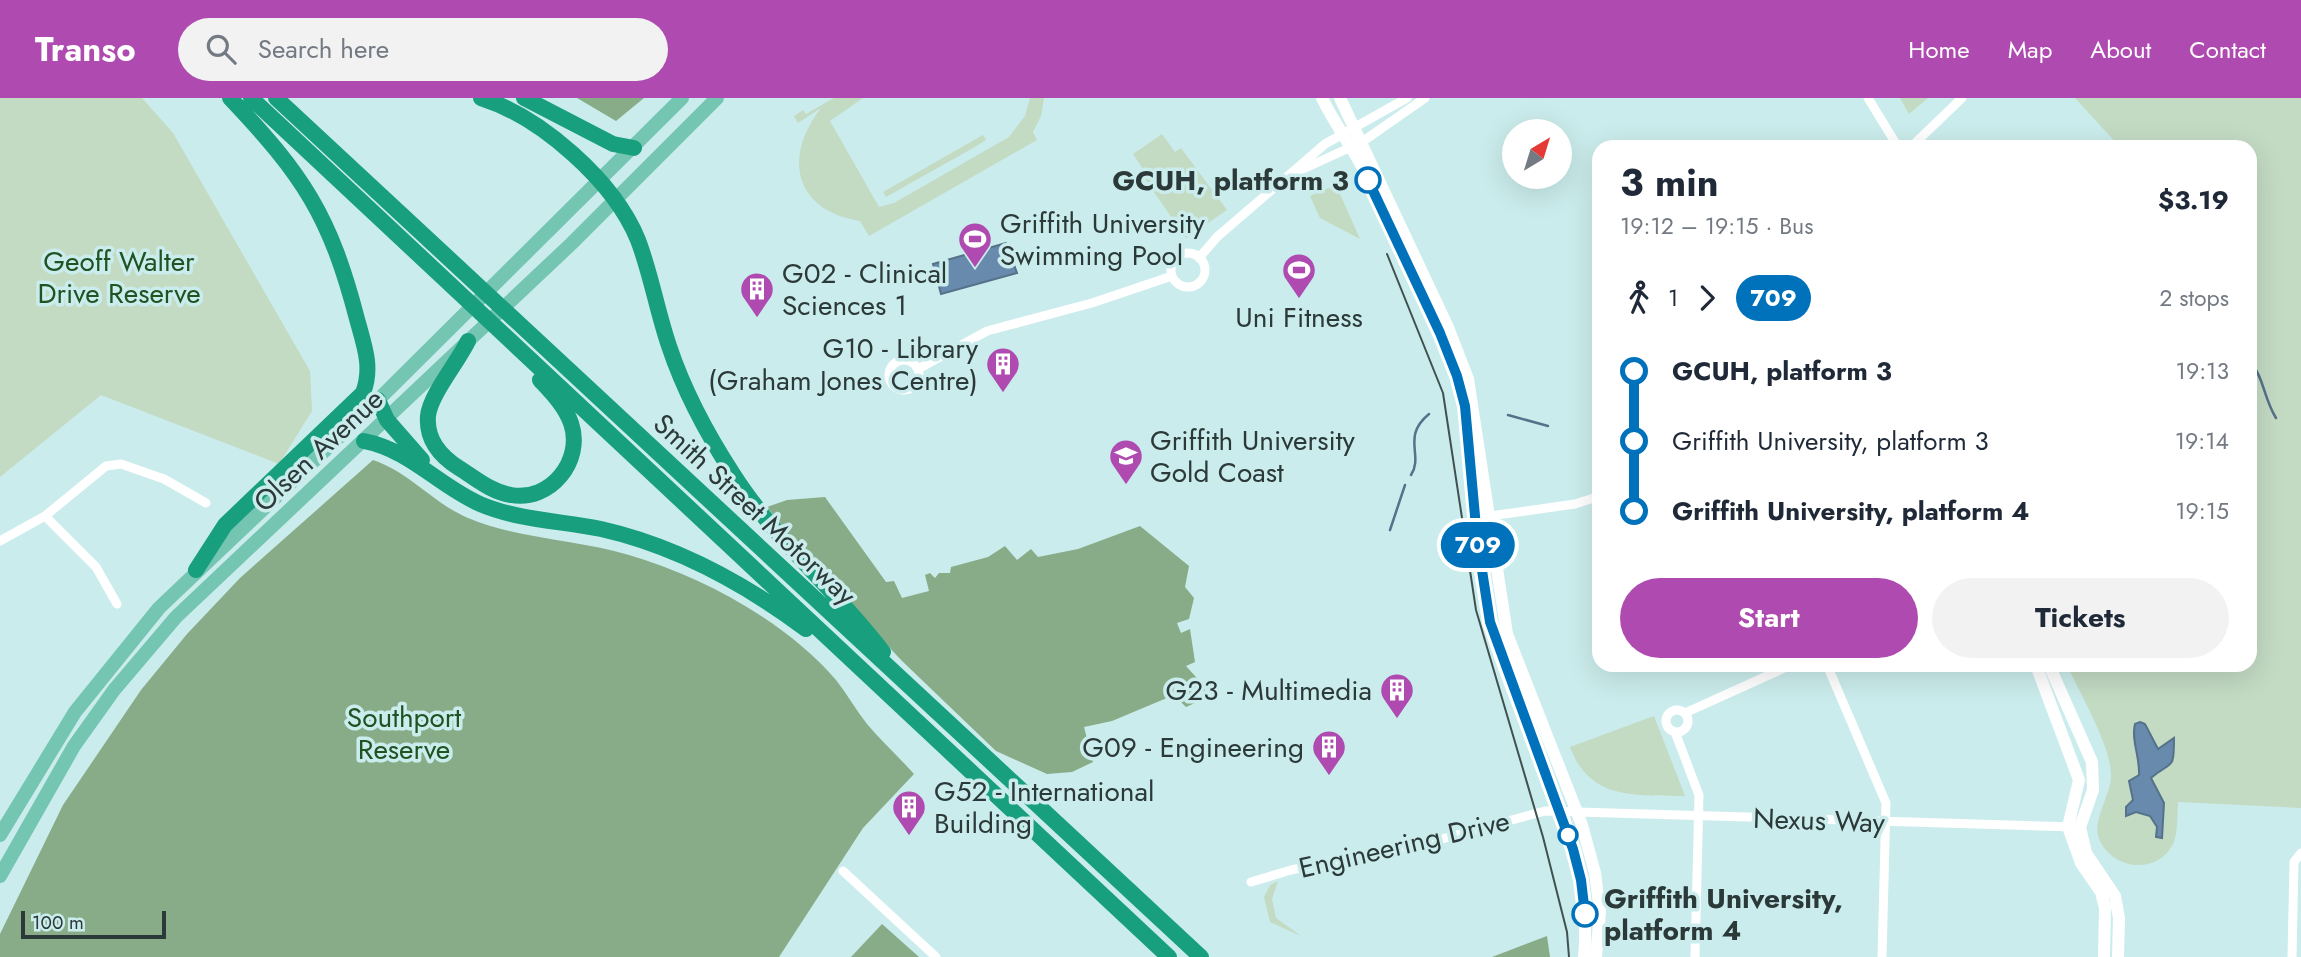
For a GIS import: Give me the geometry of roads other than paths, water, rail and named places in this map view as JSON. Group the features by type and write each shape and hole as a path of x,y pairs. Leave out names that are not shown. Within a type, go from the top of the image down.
{"highway":[{"path":"196,570 225,525 363,393 369,372 345,274 318,208 282,155 230,98"},
{"name":"Smith Street Motorway","path":"251,98 461,295 505,324 908,685 1201,957"},
{"name":"Smith Street Motorway","path":"275,98 473,282 505,324 827,640 1169,957"},
{"path":"481,98 509,108 551,135 615,201 638,240 669,347 714,444 778,534 879,647 908,685"},
{"path":"524,98 613,144 634,148"},
{"path":"468,341 431,403 430,436 449,462 490,488 520,496 540,492 556,482 568,465 573,447 572,424 553,395 507,347 505,324"},
{"path":"378,400 387,420 432,473"},
{"path":"364,441 396,451 482,505 603,529 687,557 755,593 808,631 827,640"}],"main road":[{"name":"Olsen Avenue","path":"0,835 53,744 88,694 136,634 196,570 378,400 682,98"},
{"name":"Olsen Avenue","path":"0,876 74,746 148,649 212,581 387,420 615,201 717,98"}],"street":[{"path":"1322,98 1342,135 1356,145"},
{"path":"1340,98 1355,128 1356,145 1463,364 1474,413 1482,517 1483,593 1494,638 1581,880 1586,929 1584,957"},
{"path":"1199,258 1217,237 1325,144 1407,98"},
{"path":"1287,178 1316,161 1356,145 1425,98"},
{"path":"1868,98 1894,140"},
{"path":"1918,140 1962,98"},
{"path":"1189,254 1199,258 1204,273 1195,286 1179,285 1172,276 1171,265 1178,256 1189,254"},
{"path":"918,369 987,331 1092,303 1172,276"},
{"path":"0,541 45,516 94,473 106,466 121,464 164,479 206,503"},
{"path":"1482,517 1575,504 1592,499"},
{"path":"45,516 96,567 117,604"},
{"path":"1482,517 1507,634 1592,858 1600,900 1596,957"},
{"path":"1695,957 1698,792 1675,732 1667,723 1668,715 1677,710 1685,713 1776,672"},
{"path":"1830,672 1884,795 1886,822 1882,957"},
{"path":"2039,672 2079,780 2074,827 2081,863 2101,892 2105,908 2104,957"},
{"path":"2052,672 2092,762 2093,790 2074,827"},
{"path":"1675,732 1686,727 1688,720 1685,713"},
{"name":"Nexus Way","path":"1558,811 2074,827"},
{"name":"Engineering Drive","path":"1251,882 1291,870 1442,839 1524,816 1558,811"},
{"path":"2074,827 2086,853 2115,896 2119,918 2118,957"},
{"path":"2292,957 2294,862 2301,853"},
{"path":"843,871 936,957"}],"water":[{"name":"Griffith University Swimming Pool","path":"1006,243 1017,273 941,294 933,264"},
{"path":"2135,724 2145,724 2158,749 2174,738 2172,761 2151,778 2164,803 2162,838 2156,837 2157,827 2150,816 2136,812 2126,816 2126,807 2133,800 2129,781 2139,775 2134,730"}],"waterway":[{"path":"2257,372 2276,418"},
{"path":"1411,475 1415,460 1416,430 1429,414"},
{"path":"1508,415 1548,426"},
{"path":"1390,530 1405,485"}],"tram line":[{"path":"1387,254 1443,393 1476,610 1543,837 1567,932 1569,957"}],"place":[{"name":"GCUH, platform 3","path":"1368,180"},
{"name":"Griffith University Swimming Pool","path":"975,269"},
{"name":"Uni Fitness","path":"1299,300"},
{"name":"G02 - Clinical Sciences 1","path":"757,319"},
{"name":"G10 - Library (Graham Jones Centre)","path":"1003,394"},
{"name":"Griffith University Gold Coast","path":"1126,486"},
{"name":"G23 - Multimedia","path":"1397,720"},
{"name":"G09 - Engineering","path":"1329,777"},
{"name":"G52 - International Building","path":"909,837"},
{"name":"Griffith University, platform 4","path":"1585,914"}],"park label":[{"name":"Geoff Walter Drive Reserve","path":"119,277"},
{"name":"Southport Reserve","path":"404,733"}]}
